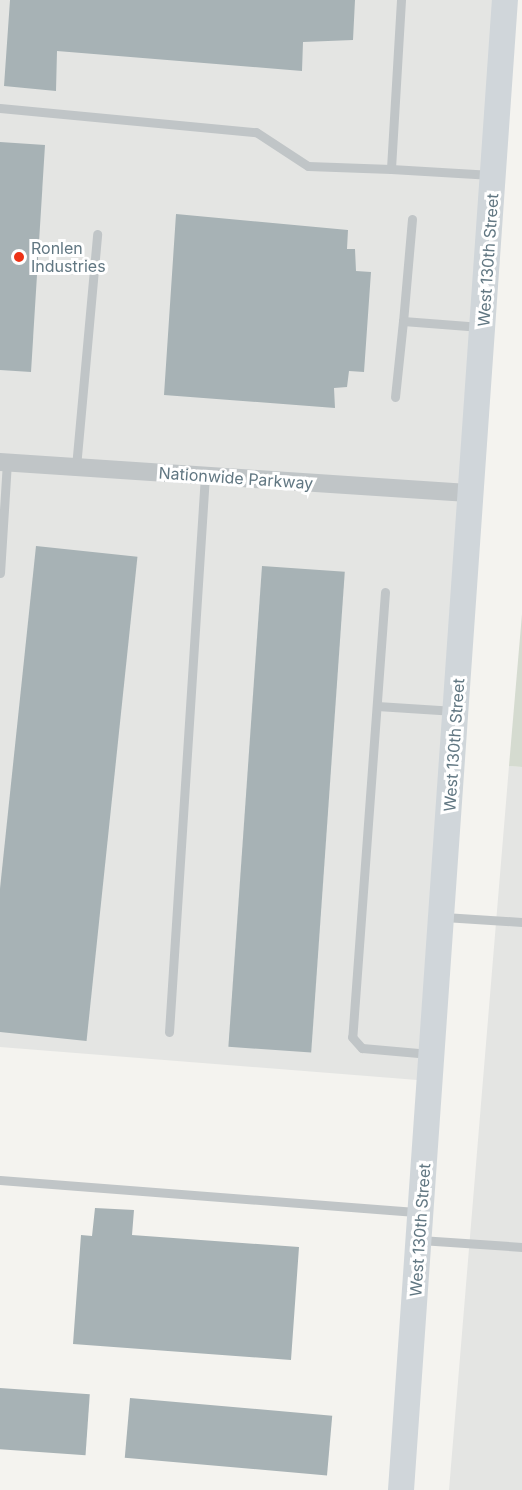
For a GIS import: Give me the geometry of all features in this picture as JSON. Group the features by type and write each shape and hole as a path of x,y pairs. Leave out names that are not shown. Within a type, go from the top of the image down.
{"main road":[{"name":"West 130th Street","path":"401,1490 505,0"}],"street":[{"name":"Nationwide Parkway","path":"4,462 472,493"}],"lane":[{"path":"391,169 401,0"},
{"path":"0,108 256,132 308,166 493,175"},
{"path":"395,397 412,219"},
{"path":"76,467 97,234"},
{"path":"404,321 483,327"},
{"path":"0,573 4,462"},
{"path":"169,1032 205,476"},
{"path":"385,592 352,1037 362,1048 432,1054"},
{"path":"376,706 456,711"},
{"path":"442,916 522,922"},
{"path":"0,1180 421,1212"},
{"path":"419,1240 522,1247"}],"shaded area":[{"path":"0,0 503,0 430,1081 0,1047"},
{"path":"522,614 522,767 509,766"},
{"path":"509,766 522,767 522,1490 449,1490"}],"building":[{"path":"10,0 355,0 353,40 303,42 302,71 57,51 56,91 4,86"},
{"name":"Ronlen Industries","path":"0,142 45,145 31,372 0,370"},
{"path":"176,214 348,230 347,249 355,249 356,271 371,272 364,372 349,371 347,387 334,388 335,408 164,395"},
{"path":"36,546 137,557 87,1041 0,1032 0,889"},
{"path":"262,566 345,572 311,1053 228,1047"},
{"path":"95,1208 134,1210 132,1235 299,1247 291,1360 73,1344 81,1235 92,1236"},
{"path":"0,1388 90,1394 86,1455 0,1449"},
{"path":"130,1398 332,1416 327,1475 125,1458"}],"place":[{"name":"Ronlen Industries","path":"19,257"}]}
